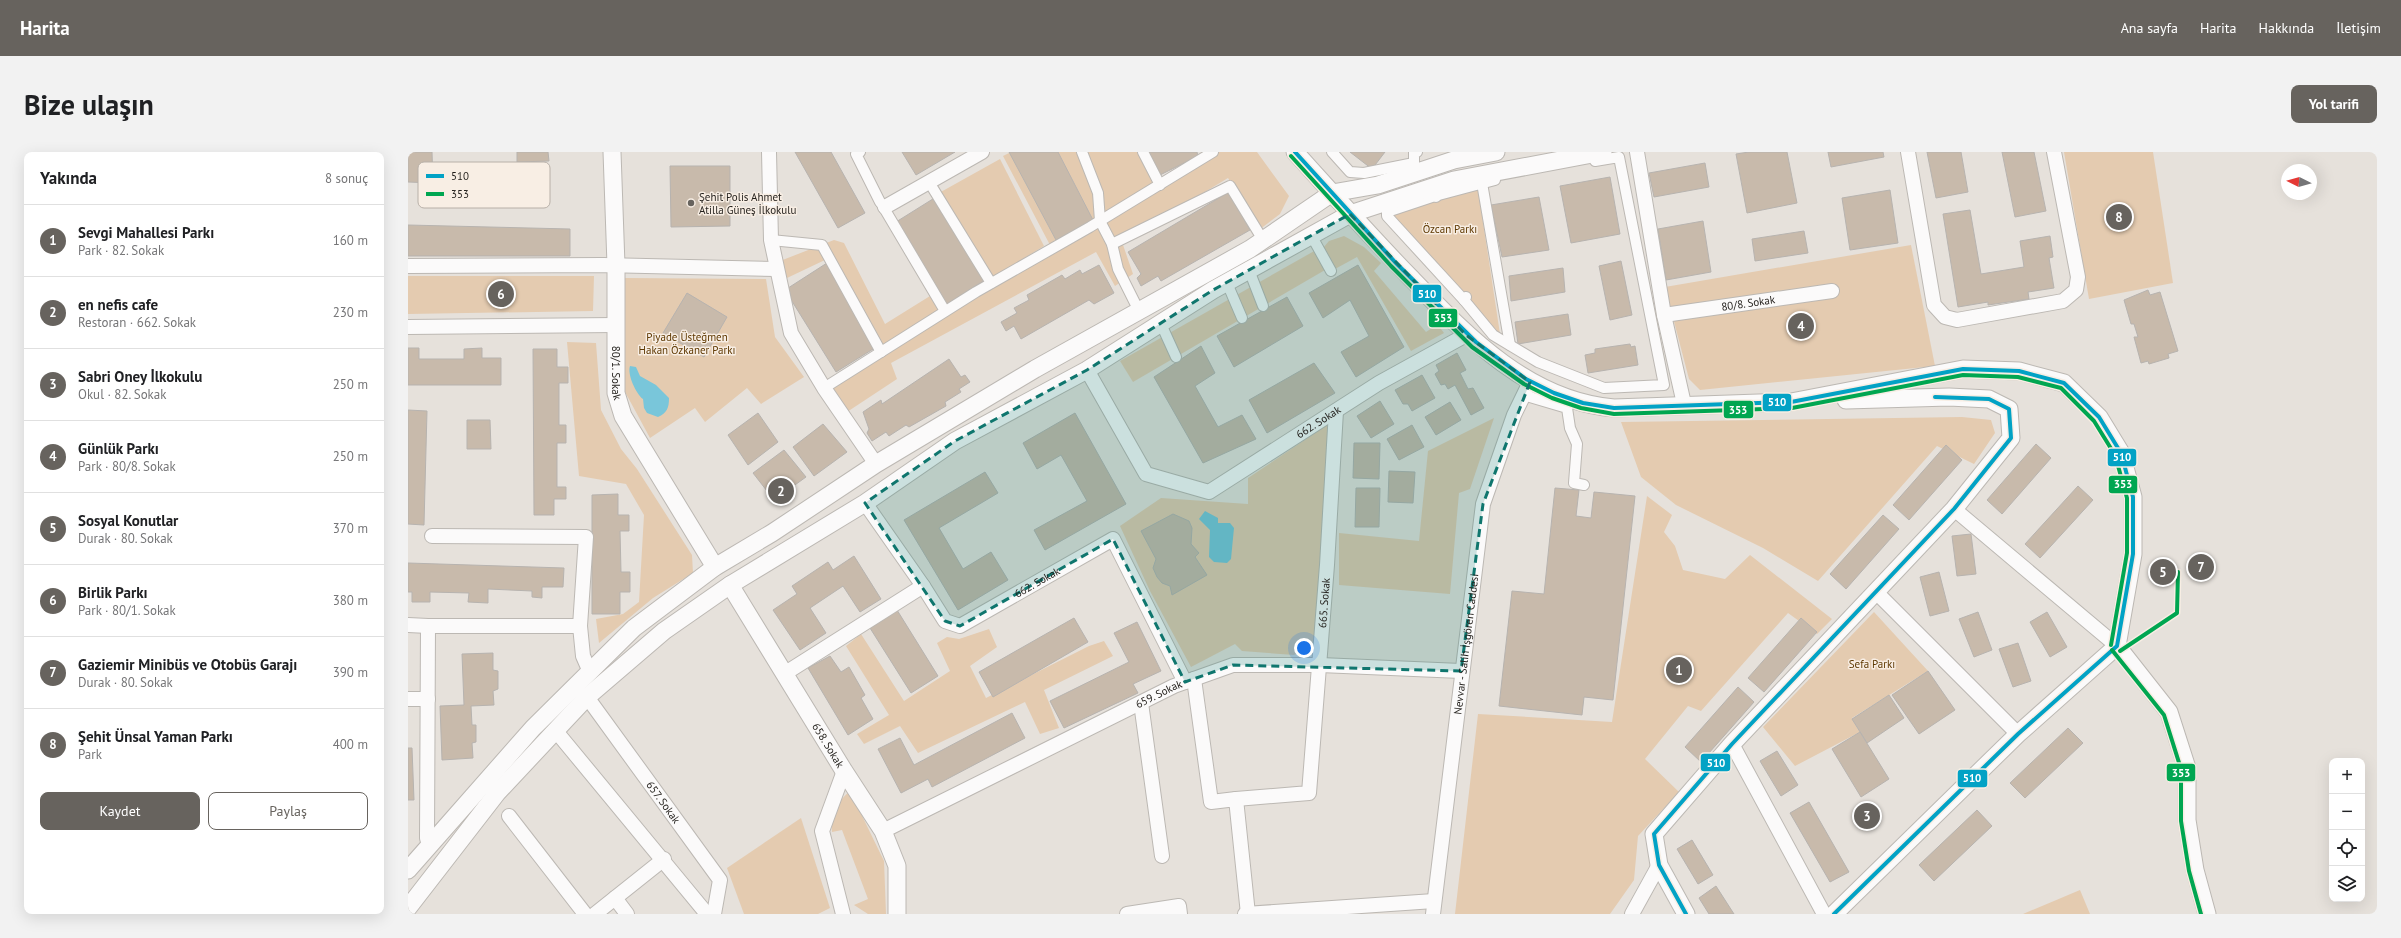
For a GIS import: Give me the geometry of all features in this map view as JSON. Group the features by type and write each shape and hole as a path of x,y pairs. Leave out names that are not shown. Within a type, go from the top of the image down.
{"street":[{"name":"80/1. Sokak","path":"612,152 616,265 616,393 623,416 715,567"},
{"path":"769,152 771,240 776,269 791,333 824,388 876,464"},
{"path":"860,152 856,154 882,205 946,311"},
{"path":"882,205 976,152"},
{"path":"882,205 929,182 982,152"},
{"path":"1082,152 1098,193 1100,221 1112,244 1118,269 1139,311"},
{"path":"1143,152 1160,185"},
{"path":"824,388 991,283 1100,221 1213,152"},
{"path":"1295,152 1350,214 1466,335 1526,389 1567,408 1570,428 1577,444 1574,483 1584,485"},
{"path":"1332,152 1350,172 1364,173 1414,163 1414,153 1417,152"},
{"path":"408,870 429,844 533,728 634,628 715,567 772,533 876,464 1034,369 1263,240 1332,193 1378,185 1454,160 1496,152"},
{"path":"411,910 497,793 587,697 664,631 730,584 865,503 955,441 1086,370 1249,270 1350,214 1454,180 1579,154 1603,152"},
{"path":"1638,152 1664,315 1684,404"},
{"path":"1908,152 1934,305 1945,317 1958,320 2063,301 2076,290 2078,277 2054,152"},
{"path":"1619,157 1664,385 1604,388 1538,362 1493,335 1465,298 1387,216 1387,212 1396,208 1482,183 1619,157"},
{"path":"929,182 991,283"},
{"path":"1482,183 1510,345"},
{"path":"1112,244 1230,186 1263,240"},
{"path":"1311,235 1330,271"},
{"path":"771,240 822,245 881,352"},
{"path":"408,266 616,265 776,269"},
{"path":"1249,270 1264,306"},
{"path":"1227,283 1242,318"},
{"name":"80/8. Sokak","path":"1664,315 1832,291"},
{"path":"1161,324 1176,357"},
{"path":"408,327 615,325"},
{"name":"662. Sokak","path":"1086,370 1146,474 1209,492 1379,383 1466,335"},
{"path":"1791,402 1963,370 2019,371 2064,383 2099,417 2121,453 2133,497 2133,554 2117,646 2018,734 1834,914"},
{"path":"1526,389 1589,406 1614,408 1684,404 1949,397 1990,399 2009,409 2011,438 1954,509 1877,593 1732,744 1654,834 1659,865 1686,914"},
{"name":"Nevvar - Salih İşgören Caddesi","path":"1433,908 1461,670 1483,504 1526,389"},
{"name":"665. Sokak","path":"1236,800 1309,793 1320,665 1336,411"},
{"name":"662. Sokak","path":"865,503 923,586 945,621 960,626 1113,539 1190,681"},
{"path":"1954,509 2117,646 2169,712 2187,768 2187,820 2195,870 2207,914"},
{"path":"432,536 586,537 580,626 583,656 590,672"},
{"name":"658. Sokak","path":"730,584 844,771 883,831 897,866 896,914"},
{"path":"784,674 923,586"},
{"path":"1877,593 2018,734"},
{"path":"408,625 580,626"},
{"path":"428,626 427,838 429,844"},
{"name":"659. Sokak","path":"883,831 1141,703 1190,681 1233,666 1320,665 1461,670"},
{"path":"1190,681 1211,802 1236,800 1248,914"},
{"name":"657. Sokak","path":"587,697 720,880 714,914"},
{"path":"408,699 428,699"},
{"path":"1141,703 1162,856"},
{"path":"555,730 664,859 706,914"},
{"path":"1732,744 1824,914"},
{"path":"843,914 822,830 844,771"},
{"path":"509,816 585,914"},
{"path":"596,914 664,859"},
{"path":"1632,914 1659,865"},
{"path":"615,898 627,914"},
{"path":"1127,914 1179,906 1180,914"},
{"path":"1245,914 1433,908"}],"highlighted area":[{"path":"1350,214 1466,335 1530,382 1483,504 1461,671 1233,665 1185,682 1113,539 960,626 945,621 865,503 955,441 1087,370 1213,290"}],"green space":[{"path":"1011,152 1144,152 1162,186 1205,162 1201,152 1257,152 1289,196 1280,214 1259,230 1228,178 1122,242 1133,274 1115,286 1096,252 891,363 897,379 847,412 830,387 883,346 827,259 787,278 780,261 834,240 844,243 885,324 930,296 943,316 1050,245 1003,156"},
{"path":"2064,152 2153,152 2173,283 2089,299"},
{"path":"1000,159 1044,246 992,278 939,193"},
{"name":"Özcan Parkı","path":"1478,189 1500,334 1389,214"},
{"path":"1344,236 1364,247 1381,263 1374,271 1426,332 1432,328 1429,323 1434,320 1444,333 1411,351 1357,257 1335,269 1323,248 1329,241"},
{"path":"1911,245 1935,366 1700,390 1689,379 1665,287"},
{"path":"1316,250 1325,270 1133,382 1120,361"},
{"path":"408,276 594,276 593,311 408,314"},
{"name":"Piyade Üsteğmen Hakan Özkaner Parkı","path":"624,278 766,279 775,337 804,377 761,404 747,388 705,422 695,408 650,438 624,390"},
{"path":"567,342 596,343 601,410 621,449 637,469 692,555 693,573 653,598 599,643 596,619 623,614 639,602 644,515 626,484 579,476"},
{"path":"1962,417 1991,420 1995,433 1974,464 1937,446 1818,581 1763,548 1676,505 1641,477 1621,422"},
{"path":"1494,418 1470,489 1459,493 1450,594 1339,585 1339,533 1419,541 1428,451"},
{"path":"1330,423 1317,641 1294,655 1242,651 1235,644 1191,667 1150,591 1120,526 1161,498 1248,504 1248,478"},
{"path":"1647,496 1672,515 1664,532 1675,546 1683,570 1725,579 1750,555 1832,619 1817,634 1788,613 1701,711 1688,706 1645,759 1679,792 1638,836 1634,880 1610,914 1455,914 1478,714 1612,722"},
{"name":"Sefa Parkı","path":"1874,612 1928,671 1852,718 1860,732 1795,766 1763,727"},
{"path":"989,629 997,647 970,666 986,698 1089,646 1104,641 1113,656 1044,690 1059,728 1040,734 1025,702 918,753 900,726 864,744 857,734 889,715 846,646 861,634 904,701 950,671 937,643 947,637 959,639"},
{"path":"850,791 884,861 886,914 868,914 854,905 868,899 842,830 832,832 832,820 835,809"},
{"path":"801,818 830,908 818,914 744,914 727,868"},
{"path":"2080,890 2090,914 2023,914"}],"water":[{"path":"630,366 636,367 640,376 656,385 669,398 669,405 664,414 658,417 647,413 644,408 643,399 633,384 629,370"},
{"path":"1205,511 1218,518 1218,523 1230,523 1234,528 1231,559 1227,563 1214,562 1209,557 1210,530 1199,519"}],"building":[{"path":"408,152 432,152 432,162 418,162 418,182 408,182"},
{"path":"517,152 548,152 549,161 517,162"},
{"path":"795,152 831,152 865,213 838,228"},
{"path":"902,152 955,152 916,175"},
{"path":"1009,152 1058,152 1093,220 1056,240"},
{"path":"1147,152 1197,152 1198,156 1158,176"},
{"path":"1350,152 1385,152 1372,169"},
{"path":"1749,152 1787,152 1797,203 1747,213 1736,154"},
{"path":"1828,152 1883,152 1884,157 1831,167"},
{"path":"1927,152 1961,152 1968,192 1936,198"},
{"path":"2002,152 2034,152 2046,211 2015,217"},
{"path":"1705,163 1709,187 1654,197 1649,173"},
{"path":"670,166 730,166 730,226 671,227"},
{"path":"1610,177 1620,234 1571,243 1560,186"},
{"path":"1890,190 1898,243 1850,250 1842,198"},
{"path":"1229,192 1250,230 1161,281 1158,276 1141,286 1137,278 1141,274 1128,252"},
{"path":"936,197 985,280 945,305 896,222"},
{"path":"1539,197 1549,250 1502,257 1491,205"},
{"path":"1970,210 1981,274 2024,267 2020,241 2050,236 2053,257 2049,258 2054,288 2028,292 2029,299 1988,305 1988,302 1958,307 1943,214"},
{"path":"1703,221 1711,272 1666,280 1658,229"},
{"path":"408,225 570,229 570,256 408,256"},
{"path":"1804,231 1808,253 1755,261 1752,239"},
{"path":"1621,261 1632,315 1610,320 1599,266"},
{"path":"827,263 878,346 836,372 785,290"},
{"path":"1099,265 1114,293 1094,304 1089,300 1021,339 1014,326 1006,331 1001,322 1017,313 1014,308 1029,300 1027,295 1062,275 1065,279 1080,270 1082,274"},
{"path":"1358,265 1404,347 1356,377 1341,352 1369,336 1350,300 1323,318 1309,293"},
{"path":"1563,268 1565,292 1511,301 1509,276"},
{"path":"2148,290 2150,295 2160,292 2178,351 2168,354 2169,358 2149,364 2148,361 2141,363 2134,337 2138,337 2134,324 2131,324 2124,300"},
{"path":"687,293 727,317 704,357 663,333"},
{"path":"1287,297 1303,326 1234,367 1217,336"},
{"path":"1568,314 1571,335 1518,344 1515,322"},
{"path":"1630,344 1631,347 1635,346 1638,365 1588,373 1585,355 1595,353 1595,349"},
{"path":"1201,346 1215,373 1195,386 1218,427 1242,415 1256,439 1203,463 1154,377"},
{"path":"408,348 419,348 419,359 464,359 464,349 482,348 482,358 501,358 501,385 408,385"},
{"path":"533,349 557,349 557,367 568,367 568,383 559,383 559,425 566,425 566,443 557,443 557,487 566,487 566,499 554,499 554,515 534,515"},
{"path":"1457,353 1466,370 1460,373 1468,389 1473,388 1484,408 1471,415 1455,385 1448,389 1445,384 1441,385 1435,374 1439,371 1436,365"},
{"path":"949,359 961,377 965,375 970,382 959,389 961,392 945,402 946,406 909,427 906,425 889,436 886,432 872,441 867,433 869,429 863,412 881,400 882,404"},
{"path":"1314,363 1335,393 1267,433 1249,400"},
{"path":"1422,375 1435,398 1412,411 1408,404 1403,404 1395,390"},
{"path":"1380,401 1394,424 1371,438 1357,416"},
{"path":"1450,402 1461,420 1436,435 1425,417"},
{"path":"408,410 427,411 424,525 408,524"},
{"path":"758,413 778,442 748,465 728,435"},
{"path":"1075,413 1126,504 1045,550 1034,530 1087,501 1061,455 1037,469 1023,443"},
{"path":"467,420 490,420 491,449 467,449"},
{"path":"823,424 847,452 814,476 793,447"},
{"path":"1412,425 1424,447 1399,460 1387,439"},
{"path":"1354,443 1380,443 1379,479 1353,478"},
{"path":"2036,444 2051,458 2002,514 1987,500"},
{"path":"1946,445 1962,460 1909,520 1893,505"},
{"path":"784,450 806,477 774,500 753,473"},
{"path":"1389,471 1415,472 1413,503 1388,502"},
{"path":"985,472 998,493 939,528 963,569 991,552 1008,580 958,610 904,520"},
{"path":"2078,486 2093,500 2040,558 2025,544"},
{"path":"1356,488 1380,488 1379,527 1355,527"},
{"path":"1555,488 1579,490 1576,516 1591,518 1594,492 1635,496 1613,700 1584,697 1582,715 1499,706 1512,591 1544,594"},
{"path":"618,494 618,515 629,515 629,531 620,531 621,572 630,572 630,592 620,592 620,614 592,614 592,495"},
{"path":"1173,514 1189,521 1192,528 1191,544 1199,553 1195,557 1207,575 1172,595 1170,586 1162,583 1157,577 1153,568 1156,559 1141,531"},
{"path":"1883,515 1899,529 1846,589 1830,574"},
{"path":"1971,534 1976,574 1957,576 1952,536"},
{"path":"854,556 881,599 860,612 843,586 810,608 826,633 800,650 773,610 797,594 792,586 828,562 833,570"},
{"path":"408,563 564,568 563,587 542,587 542,598 532,597 532,591 488,589 488,603 468,602 469,593 430,592 430,602 412,602 412,592 408,592"},
{"path":"1939,572 1949,611 1930,616 1920,577"},
{"path":"897,610 938,676 911,693 870,628"},
{"path":"1978,612 1992,650 1974,657 1959,619"},
{"path":"2047,612 2067,647 2050,657 2030,622"},
{"path":"1074,618 1088,642 993,697 979,672"},
{"path":"1801,618 1817,632 1764,692 1748,678"},
{"path":"1137,622 1161,671 1133,684 1138,693 1064,728 1050,701 1129,662 1114,633"},
{"path":"2018,643 2031,681 2013,687 1999,649"},
{"path":"493,653 493,670 498,671 498,689 493,691 494,705 471,706 472,725 476,725 476,742 472,743 473,758 442,760 440,706 464,705 462,654"},
{"path":"830,656 841,672 849,667 865,695 861,698 873,719 848,735 808,668"},
{"path":"1928,671 1955,710 1919,734 1892,695"},
{"path":"1738,687 1754,702 1701,762 1685,747"},
{"path":"1889,695 1904,718 1867,743 1852,719"},
{"path":"1012,713 1025,738 932,787 928,779 901,793 878,749 900,738 914,765"},
{"path":"2068,728 2083,743 2025,798 2010,783"},
{"path":"1860,732 1889,779 1861,797 1832,749"},
{"path":"408,748 412,748 414,800 408,800"},
{"path":"1777,751 1798,785 1781,796 1760,761"},
{"path":"1809,802 1849,872 1830,882 1790,813"},
{"path":"1977,810 1992,826 1934,881 1919,865"},
{"path":"1692,840 1713,875 1698,884 1677,849"},
{"path":"1716,886 1734,914 1709,914 1699,898"}],"transit line":[{"name":"510","path":"1295,152 1395,262 1476,342 1526,379 1554,393 1583,403 1614,408 1791,402 1963,369 2019,371 2064,383 2099,417 2121,453 2133,497 2133,554 2117,646 2018,734 1834,914"},
{"name":"353","path":"1291,156 1391,266 1472,347 1524,384 1552,398 1581,408 1614,414 1792,408 1963,375 2018,377 2061,388 2094,421 2115,455 2127,498 2127,553 2111,645"},
{"name":"510","path":"1686,914 1659,865 1654,834 1732,744 1954,509 2011,438 2009,409 1989,399 1935,397"},
{"name":"353","path":"2120,651 2177,613 2178,572"},
{"name":"353","path":"2112,650 2164,715 2181,769 2181,821 2189,871 2201,914"}],"place":[{"name":"Şehit Polis Ahmet Atilla Güneş İlkokulu","path":"691,203"},
{"name":"Şehit Ünsal Yaman Parkı","path":"2119,217"},
{"name":"Birlik Parkı","path":"501,294"},
{"name":"Günlük Parkı","path":"1801,326"},
{"name":"en nefis cafe","path":"781,491"},
{"name":"Gaziemir Minibüs ve Otobüs Garajı","path":"2201,567"},
{"name":"Sosyal Konutlar","path":"2163,572"},
{"name":"Sevgi Mahallesi Parkı","path":"1679,670"},
{"name":"Sabri Oney İlkokulu","path":"1867,816"}]}
